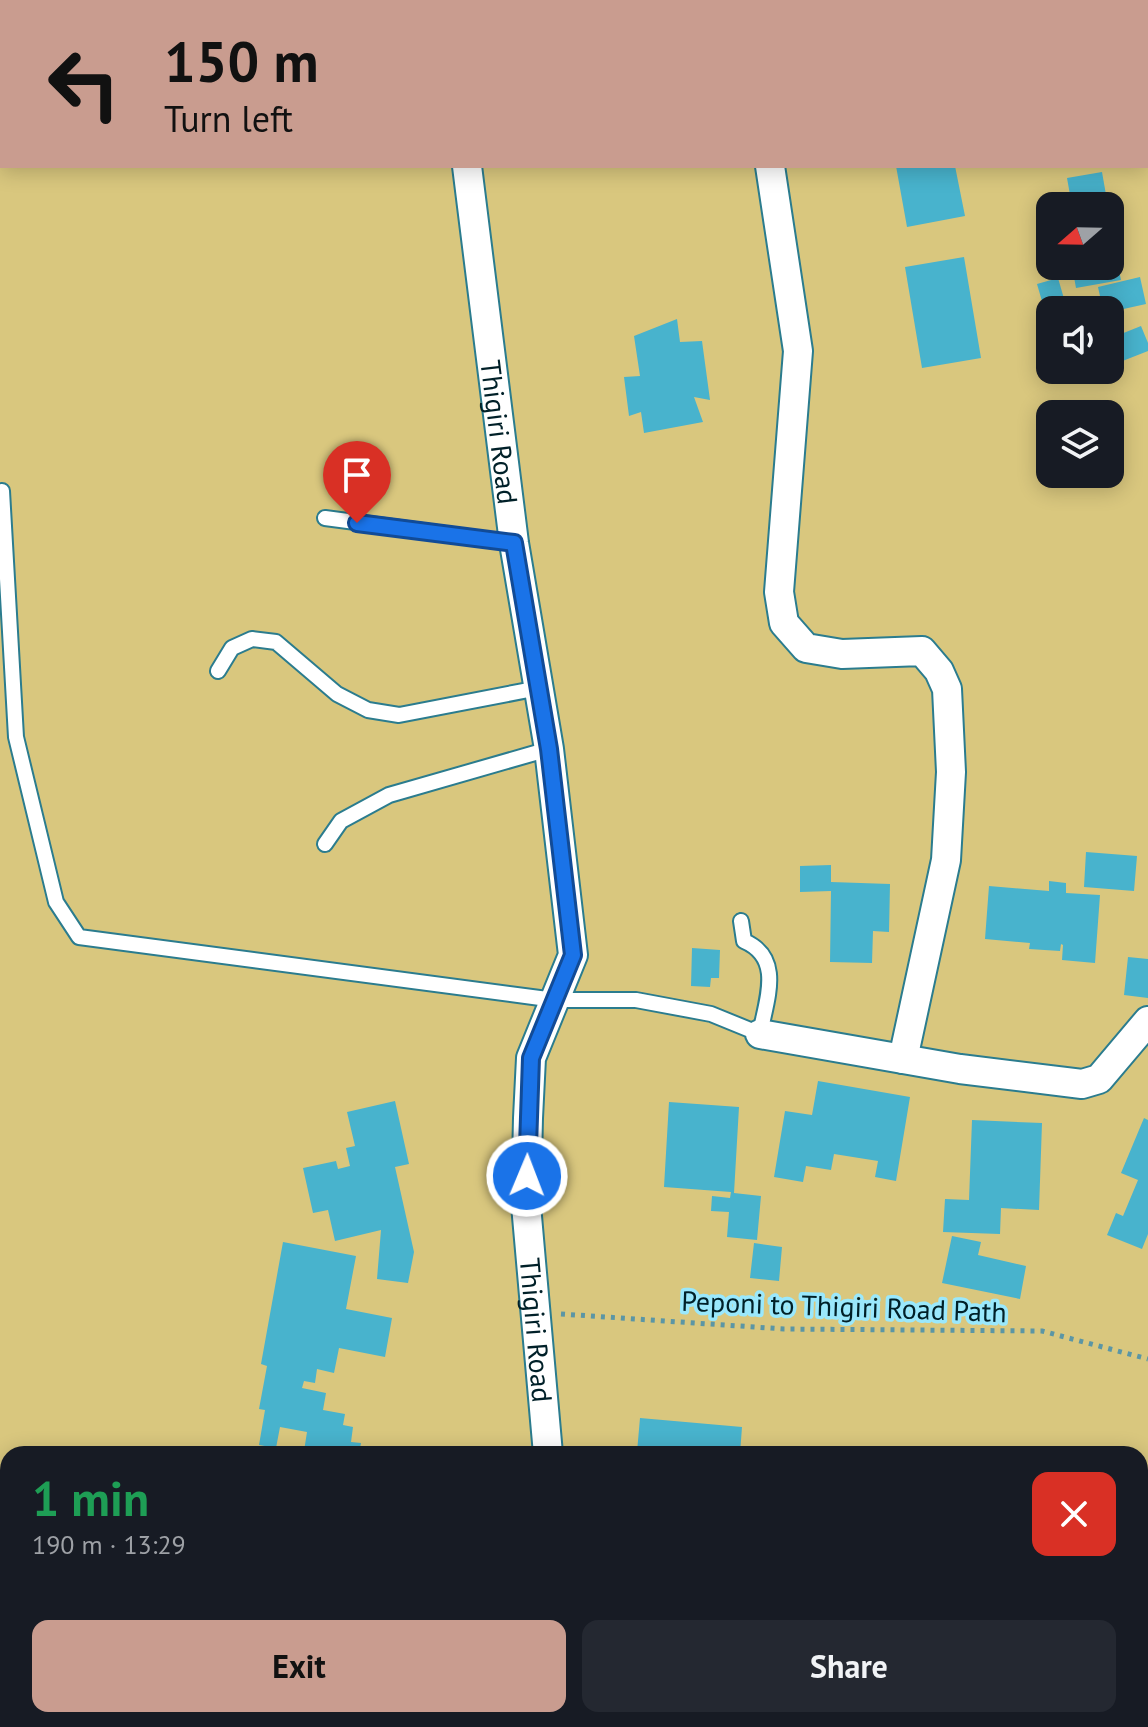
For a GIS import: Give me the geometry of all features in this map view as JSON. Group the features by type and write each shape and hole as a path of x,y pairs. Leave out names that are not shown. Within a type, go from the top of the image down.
{"street":[{"name":"Thigiri Road","path":"467,168 514,543 549,749 573,955 531,1058 526,1205 547,1446"},
{"path":"770,168 798,351 779,592 784,623 806,648 842,654 922,651 939,671 947,689 951,772 946,860 903,1059"},
{"path":"760,1034 960,1069 1082,1084 1099,1079 1148,1021"}],"lane":[{"path":"2,491 16,737 56,902 79,937 555,1000 636,1000 711,1014 760,1034 769,987 769,965 757,946 744,941 741,921"},
{"path":"325,518 514,543"},
{"path":"218,671 232,648 252,639 276,642 337,694 368,710 399,715 539,688"},
{"path":"325,844 341,821 389,795 549,749"}],"path":[{"name":"Peponi to Thigiri Road Path","path":"536,1313 784,1329 1042,1331 1148,1359"}],"shaded area":[{"path":"0,168 1148,168 1148,1446 0,1446"}],"building":[{"path":"896,168 955,168 965,216 907,227"},
{"path":"1102,172 1106,192 1070,192 1067,178"},
{"path":"964,257 981,358 922,368 905,267"},
{"path":"1140,277 1146,304 1124,309 1124,296 1100,296 1098,287"},
{"path":"1059,280 1063,296 1040,296 1037,284"},
{"path":"1075,280 1121,280 1076,288"},
{"path":"677,319 680,342 702,341 710,400 694,397 703,422 644,433 641,412 629,416 624,377 640,376 634,336"},
{"path":"1141,326 1148,351 1124,360 1124,333"},
{"path":"1086,852 1137,856 1134,891 1084,887"},
{"path":"831,865 831,882 890,884 889,932 873,931 872,963 830,962 831,891 800,892 800,866"},
{"path":"1049,881 1066,883 1066,893 1100,895 1095,963 1062,960 1061,944 1060,951 1029,949 1030,943 985,939 989,886 1049,891"},
{"path":"692,948 720,950 719,978 711,978 710,987 691,986"},
{"path":"1128,957 1148,959 1148,998 1124,995"},
{"path":"818,1081 910,1097 896,1181 875,1177 878,1161 834,1154 831,1170 806,1166 803,1182 774,1177 785,1111 812,1115"},
{"path":"395,1101 409,1164 395,1167 414,1252 408,1283 377,1279 381,1230 335,1241 328,1210 313,1213 303,1168 336,1161 338,1169 350,1166 346,1148 355,1146 347,1112"},
{"path":"669,1102 739,1107 734,1193 761,1196 757,1240 727,1237 729,1212 711,1211 712,1196 730,1198 731,1192 664,1187"},
{"path":"1144,1118 1148,1120 1148,1234 1142,1249 1107,1235 1116,1213 1123,1216 1138,1180 1121,1173"},
{"path":"972,1120 1042,1123 1039,1210 1001,1208 1000,1234 943,1232 945,1199 969,1200"},
{"path":"952,1236 981,1242 978,1255 1026,1266 1020,1299 942,1283"},
{"path":"283,1242 356,1256 346,1309 392,1318 385,1357 339,1348 334,1373 317,1369 315,1383 304,1381 302,1388 326,1393 323,1410 345,1414 343,1425 353,1427 351,1442 361,1443 360,1446 305,1446 307,1432 280,1427 276,1446 259,1445 265,1410 259,1409 267,1366 261,1364"},
{"path":"754,1243 782,1247 779,1281 750,1278"},
{"path":"640,1418 742,1427 741,1446 638,1446"}],"route":[{"path":"357,523 514,543 549,749 573,955 531,1058 527,1176"}]}
